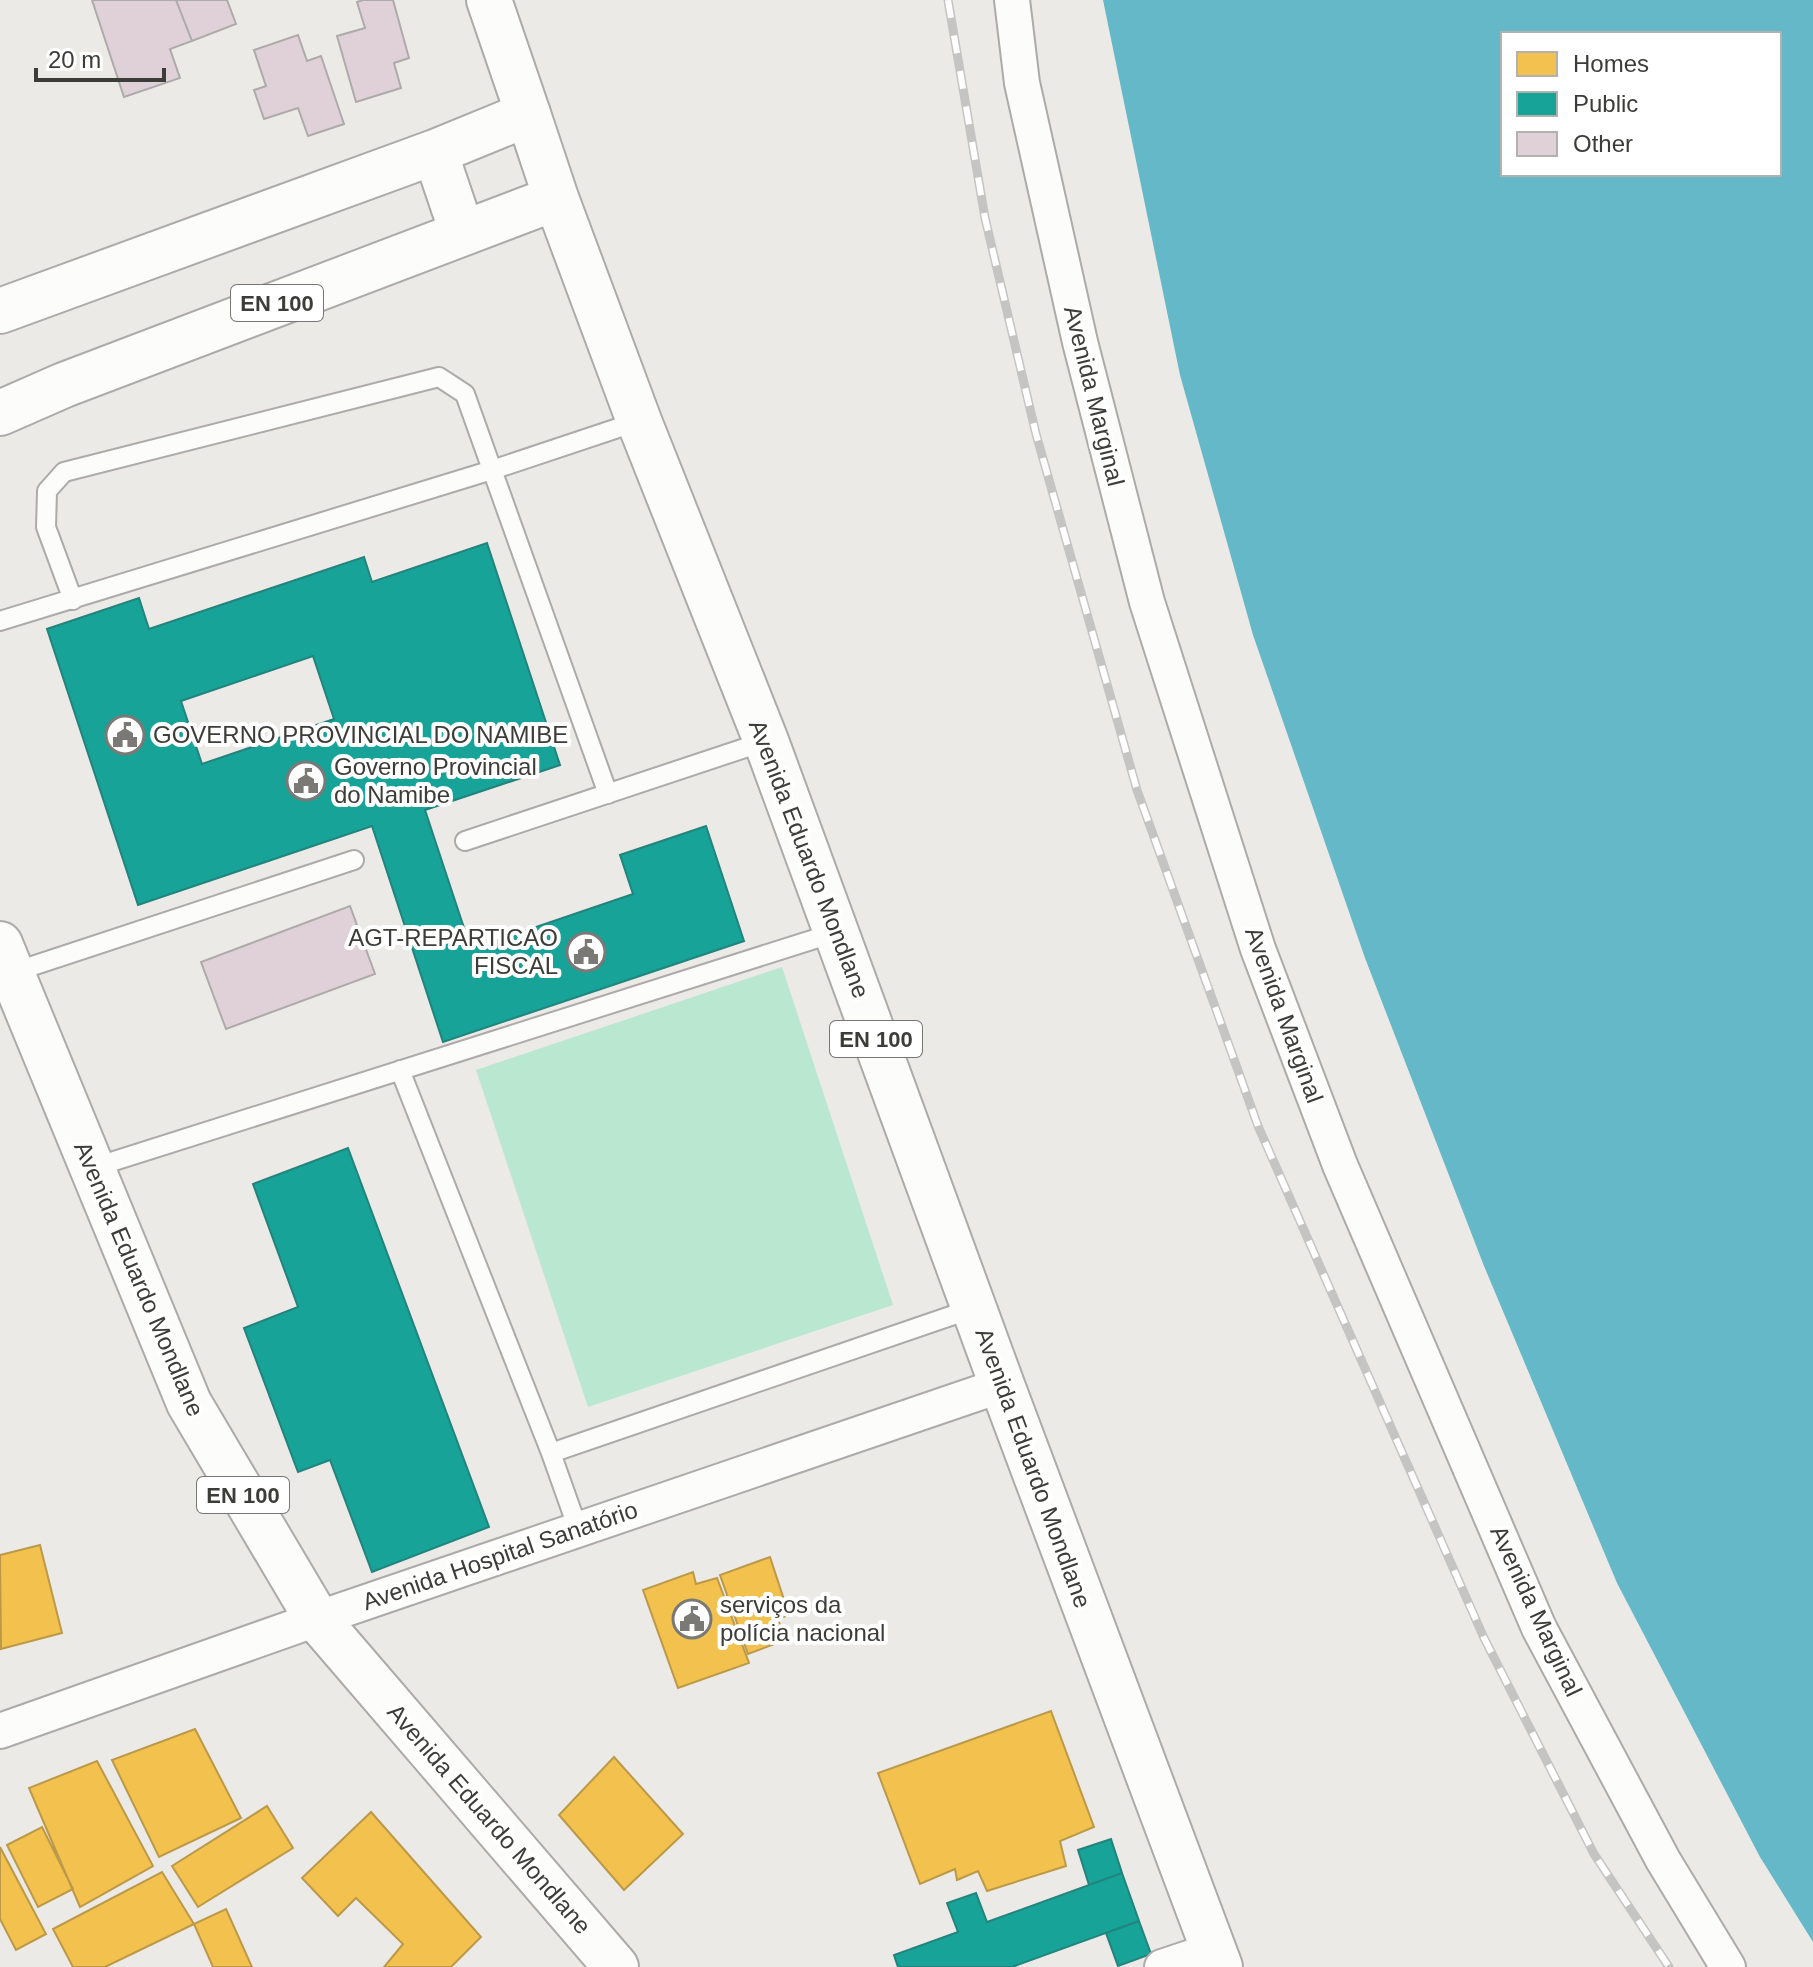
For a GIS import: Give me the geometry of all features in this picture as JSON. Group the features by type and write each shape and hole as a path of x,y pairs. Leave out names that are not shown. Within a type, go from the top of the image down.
{"main road":[{"name":"Avenida Eduardo Mondlane","path":"489,0 556,198 639,421 766,741 1002,1385 1217,1958"},
{"path":"0,311 435,152 528,114"},
{"path":"435,152 462,232"},
{"name":"EN 100","path":"0,413 64,385 556,198"},
{"name":"Avenida Eduardo Mondlane","path":"6,958 189,1403 317,1619 616,1967"}],"street":[{"name":"Avenida Marginal","path":"1012,0 1022,83 1080,342 1123,510 1147,602 1258,949 1340,1165 1539,1628 1663,1860 1728,1967"},
{"name":"Avenida Hospital Sanatório","path":"0,1731 1002,1385"},
{"path":"1162,1967 1217,1958"}],"lane":[{"path":"73,600 46,527 47,491 64,472 439,377 465,394 608,794"},
{"path":"0,621 492,470 639,421"},
{"path":"465,841 766,741"},
{"path":"6,958 354,860"},
{"path":"91,1168 837,932"},
{"path":"400,1070 578,1529"},
{"path":"551,1453 974,1308"}],"green space":[{"path":"782,967 893,1305 588,1407 476,1070"}],"water":[{"path":"1103,0 1813,0 1813,1942 1760,1857 1617,1583 1484,1266 1365,958 1253,635 1180,375"}],"building: Homes":[{"path":"40,1545 62,1633 1,1649 0,1555"},
{"path":"770,1557 789,1615 778,1619 785,1640 748,1654 720,1575"},
{"path":"693,1572 696,1584 717,1578 749,1663 678,1688 643,1590"},
{"path":"1051,1711 1094,1827 1060,1841 1066,1866 987,1891 978,1871 957,1880 955,1869 920,1884 878,1773"},
{"path":"195,1729 241,1818 159,1857 112,1760"},
{"path":"614,1757 683,1834 624,1890 559,1815"},
{"path":"97,1761 153,1866 80,1907 29,1788"},
{"path":"267,1806 293,1848 198,1907 172,1866"},
{"path":"371,1812 481,1937 451,1967 384,1967 403,1944 356,1898 338,1916 302,1878"},
{"path":"42,1827 73,1889 38,1907 7,1845"},
{"path":"0,1847 46,1934 16,1950 0,1919"},
{"path":"162,1872 194,1924 105,1967 73,1967 53,1929"},
{"path":"226,1909 252,1967 213,1967 194,1924"}],"building: Public":[{"name":"Governo Provincial do Namibe","path":"487,543 560,765 425,810 471,949 633,894 620,855 706,826 744,941 443,1042 372,826 138,905 47,629 139,598 149,629 364,557 372,582","holes":["313,656 334,719 202,764 181,701"]},
{"path":"348,1148 489,1527 372,1572 330,1460 298,1472 244,1328 298,1307 253,1184"},
{"path":"1111,1839 1122,1873 1089,1885 1078,1850"},
{"path":"1122,1873 1139,1921 1012,1967 898,1967 894,1955 958,1932 947,1903 976,1893 987,1922"},
{"path":"1139,1921 1151,1954 1118,1966 1106,1933"}],"building: Other":[{"path":"92,0 176,0 192,41 170,49 180,78 124,97"},
{"path":"176,0 227,0 236,24 192,41"},
{"path":"393,0 409,58 394,63 401,88 356,102 337,36 365,28 357,2"},
{"path":"298,35 307,61 321,56 344,124 308,136 298,108 264,119 254,90 266,86 254,50"},
{"path":"350,906 375,974 226,1029 201,962"}],"railway":[{"path":"948,0 985,218 1036,434 1137,790 1258,1126 1484,1638 1594,1854 1669,1967"}],"place":[{"name":"GOVERNO PROVINCIAL DO NAMIBE","path":"125,735"},
{"name":"Governo Provincial do Namibe","path":"306,781"},
{"name":"AGT-REPARTICAO FISCAL","path":"586,952"},
{"name":"serviços da polícia nacional","path":"692,1619"}]}
